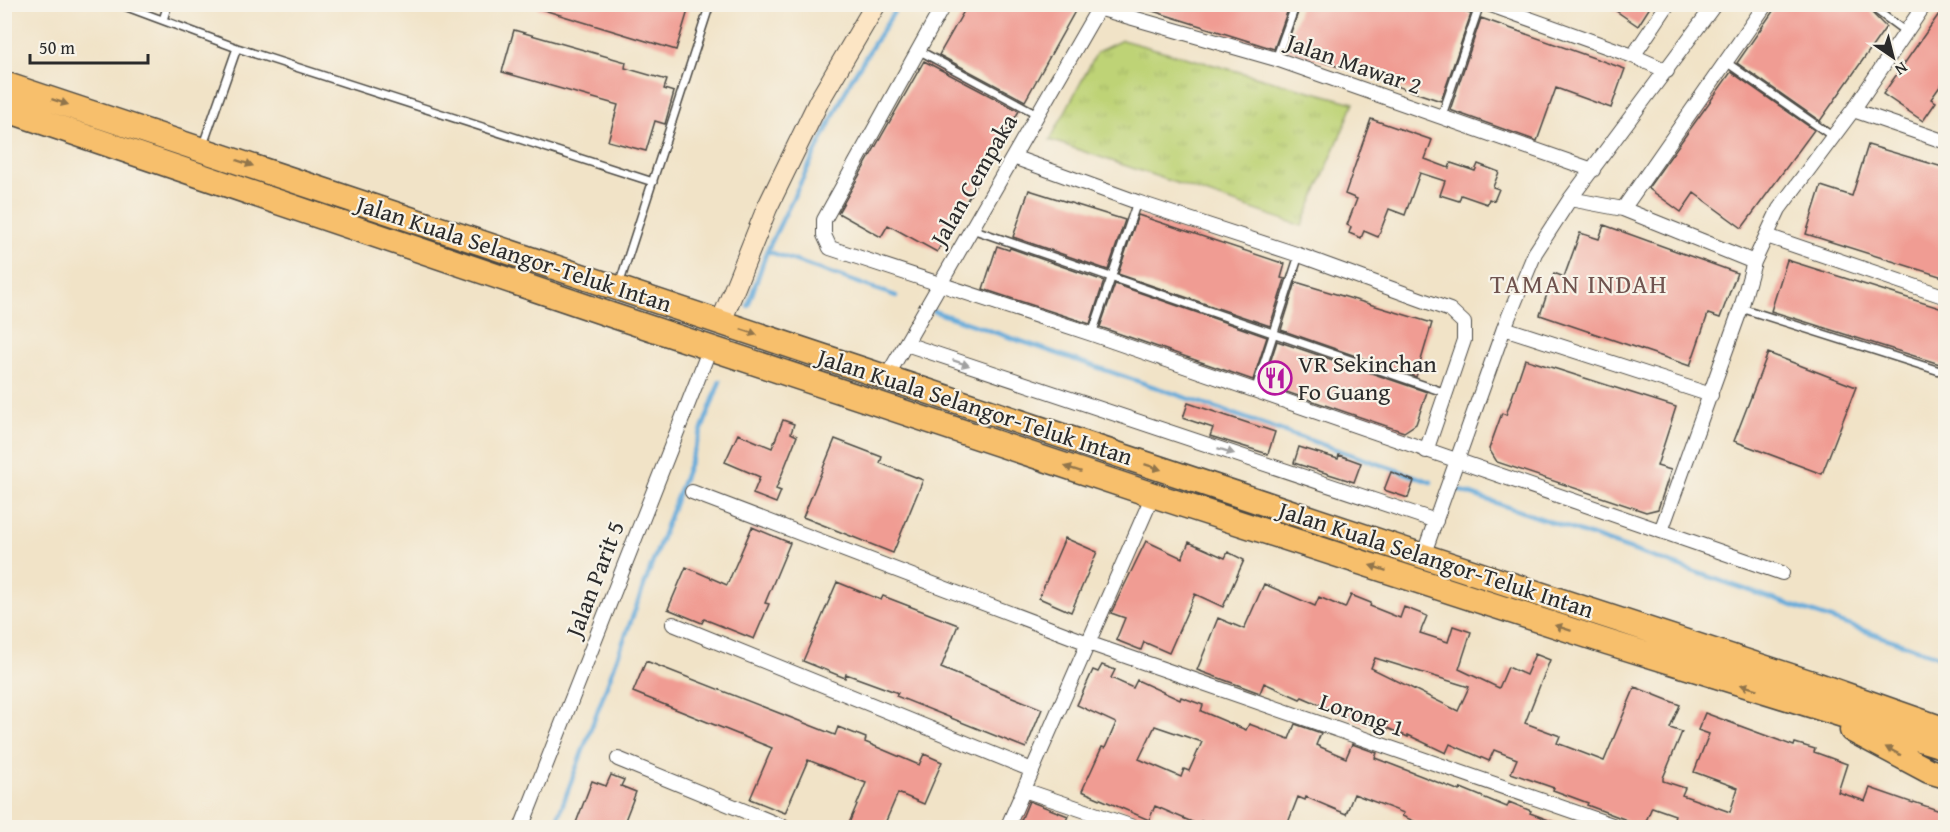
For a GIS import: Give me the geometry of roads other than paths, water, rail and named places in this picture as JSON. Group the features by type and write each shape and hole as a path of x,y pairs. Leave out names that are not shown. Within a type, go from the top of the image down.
{"highway":[{"name":"Jalan Kuala Selangor-Teluk Intan","path":"4,84 201,149 621,279 721,322 1818,685 1946,730"},
{"name":"Jalan Kuala Selangor-Teluk Intan","path":"4,109 1153,495 1805,705 1946,747"},
{"path":"1818,685 1900,701 1946,714"},
{"path":"1805,705 1929,771 1946,776"}],"street":[{"path":"721,322 782,176 819,101 876,4"},
{"path":"944,4 824,220 824,235 830,248 1092,334 1782,573"},
{"path":"1488,4 1526,10 1667,71"},
{"path":"1633,56 1668,4"},
{"path":"1423,556 1504,328 1535,253 1570,198 1715,4"},
{"path":"1623,209 1766,4"},
{"path":"1661,531 1711,395 1754,262 1779,208 1853,110 1925,4"},
{"name":"Jalan Mawar 2","path":"1099,6 1276,59 1593,170"},
{"name":"Jalan Cempaka","path":"886,378 1099,6"},
{"path":"1853,110 1946,142"},
{"path":"1013,158 1137,202 1299,255 1450,310 1464,323 1464,340 1426,451"},
{"path":"1570,198 1623,209 1754,262"},
{"path":"1767,236 1946,297"},
{"path":"1504,328 1711,395"},
{"path":"906,344 1436,521"},
{"name":"Jalan Parit 5","path":"521,828 710,348"},
{"name":"Lorong 1","path":"692,492 1088,643 1621,828"},
{"path":"1007,828 1153,495"},
{"path":"673,624 1032,770"},
{"path":"618,759 786,828"},
{"path":"1024,790 1136,828"}],"lane":[{"path":"118,4 237,48 653,182"},
{"path":"163,20 168,4"},
{"path":"621,279 710,4"},
{"path":"1276,59 1296,4"},
{"path":"1441,118 1480,4"},
{"path":"1868,4 1906,32"},
{"path":"201,149 237,48"},
{"path":"917,50 1037,114"},
{"path":"1725,62 1832,136"},
{"path":"1092,334 1137,202"},
{"path":"972,229 1446,393"},
{"path":"1255,391 1299,255"},
{"path":"1741,308 1946,373"}],"waterway":[{"path":"748,306 767,251 851,80 899,4"},
{"path":"767,251 896,296"},
{"path":"933,311 1431,482"},
{"path":"554,828 720,381"},
{"path":"1456,489 1946,659"}],"place":[{"name":"VR Sekinchan Fo Guang","path":"1275,378"}],"district":[{"name":"TAMAN INDAH","path":"1579,284"}]}
